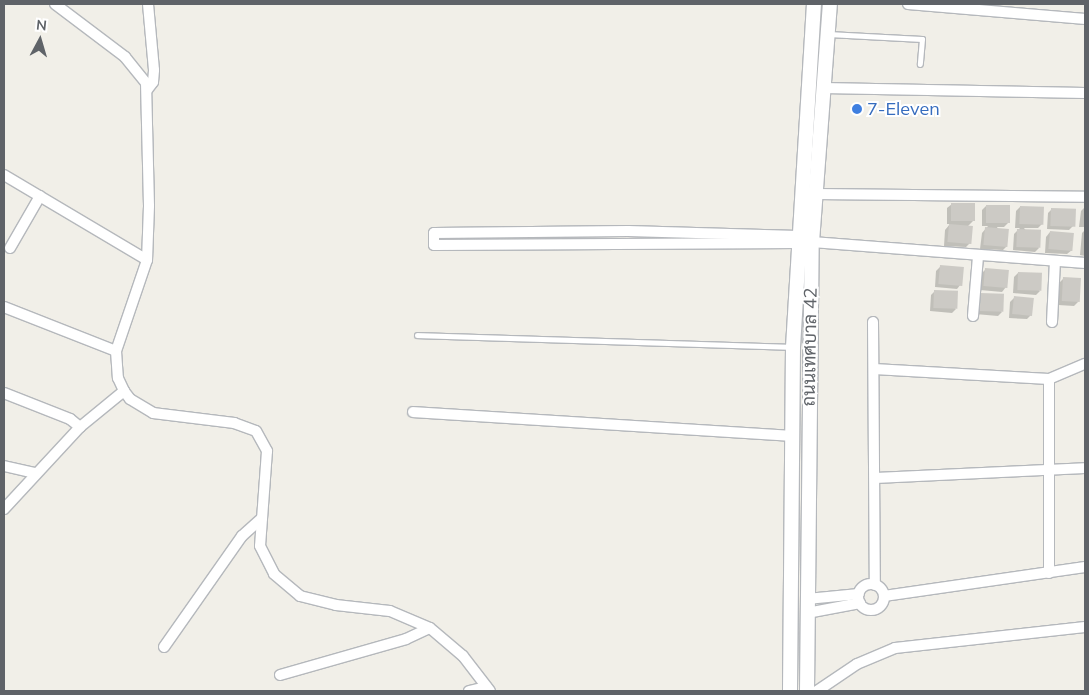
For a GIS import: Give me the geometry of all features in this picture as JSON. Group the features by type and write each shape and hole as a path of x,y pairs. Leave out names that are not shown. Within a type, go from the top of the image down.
{"street":[{"path":"55,4 125,57 137,69 147,90 147,260 116,351 118,378 124,391 130,399 154,413 234,422 256,431 267,451 260,546 274,574 300,596 336,605 390,611 430,628 463,656 489,689"},
{"path":"147,90 153,82 154,70 148,4"},
{"name":"ถนนเทศบาล 42","path":"790,691 794,347 798,240 814,4"},
{"name":"ถนนเทศบาล 42","path":"807,691 812,242 826,34 830,4"},
{"path":"908,4 971,6 1085,19"},
{"path":"823,88 1085,93"},
{"path":"4,175 147,260"},
{"path":"815,194 1085,197"},
{"path":"10,248 40,196"},
{"path":"627,246 628,231"},
{"path":"628,231 798,240 627,246 434,245 434,233 628,231"},
{"path":"542,246 543,232"},
{"path":"812,242 1085,263"},
{"path":"973,316 978,256"},
{"path":"1052,322 1054,261"},
{"path":"4,307 116,351"},
{"path":"873,322 875,585 884,596"},
{"path":"874,369 1049,379 1085,364"},
{"path":"1049,379 1049,572"},
{"path":"4,509 34,474 80,427 124,391"},
{"path":"4,392 70,419 80,427"},
{"path":"413,412 792,436"},
{"path":"4,466 34,474"},
{"path":"875,478 1048,472 1085,468"},
{"path":"164,647 242,536 262,518"},
{"path":"859,599 865,608 876,608 884,596 1085,567"},
{"path":"859,599 866,585 875,585"},
{"path":"807,606 859,599"},
{"path":"817,691 857,664 894,648 1085,627"},
{"path":"280,675 406,639 430,628"},
{"path":"469,691 489,689"}],"lane":[{"path":"826,34 922,39 920,64"},
{"path":"417,335 794,347"}],"building":[{"path":"951,203 975,203 975,221 951,221"},
{"path":"986,205 1010,205 1010,223 986,223"},
{"path":"1020,206 1044,207 1043,225 1019,224"},
{"path":"1051,208 1076,209 1075,227 1050,226"},
{"path":"949,224 973,226 971,244 947,242"},
{"path":"985,227 1009,229 1007,247 983,245"},
{"path":"1017,229 1041,230 1040,248 1016,247"},
{"path":"1050,231 1074,233 1072,251 1048,249"},
{"path":"940,265 964,267 962,286 938,284"},
{"path":"985,268 1009,270 1007,288 983,286"},
{"path":"1018,272 1042,273 1041,291 1017,290"},
{"path":"1063,277 1081,278 1080,302 1062,301"},
{"path":"934,290 958,291 957,309 933,308"},
{"path":"980,293 1004,294 1003,312 979,311"},
{"path":"1014,296 1034,298 1032,316 1012,314"}],"place":[{"name":"7-Eleven","path":"857,109"}]}
